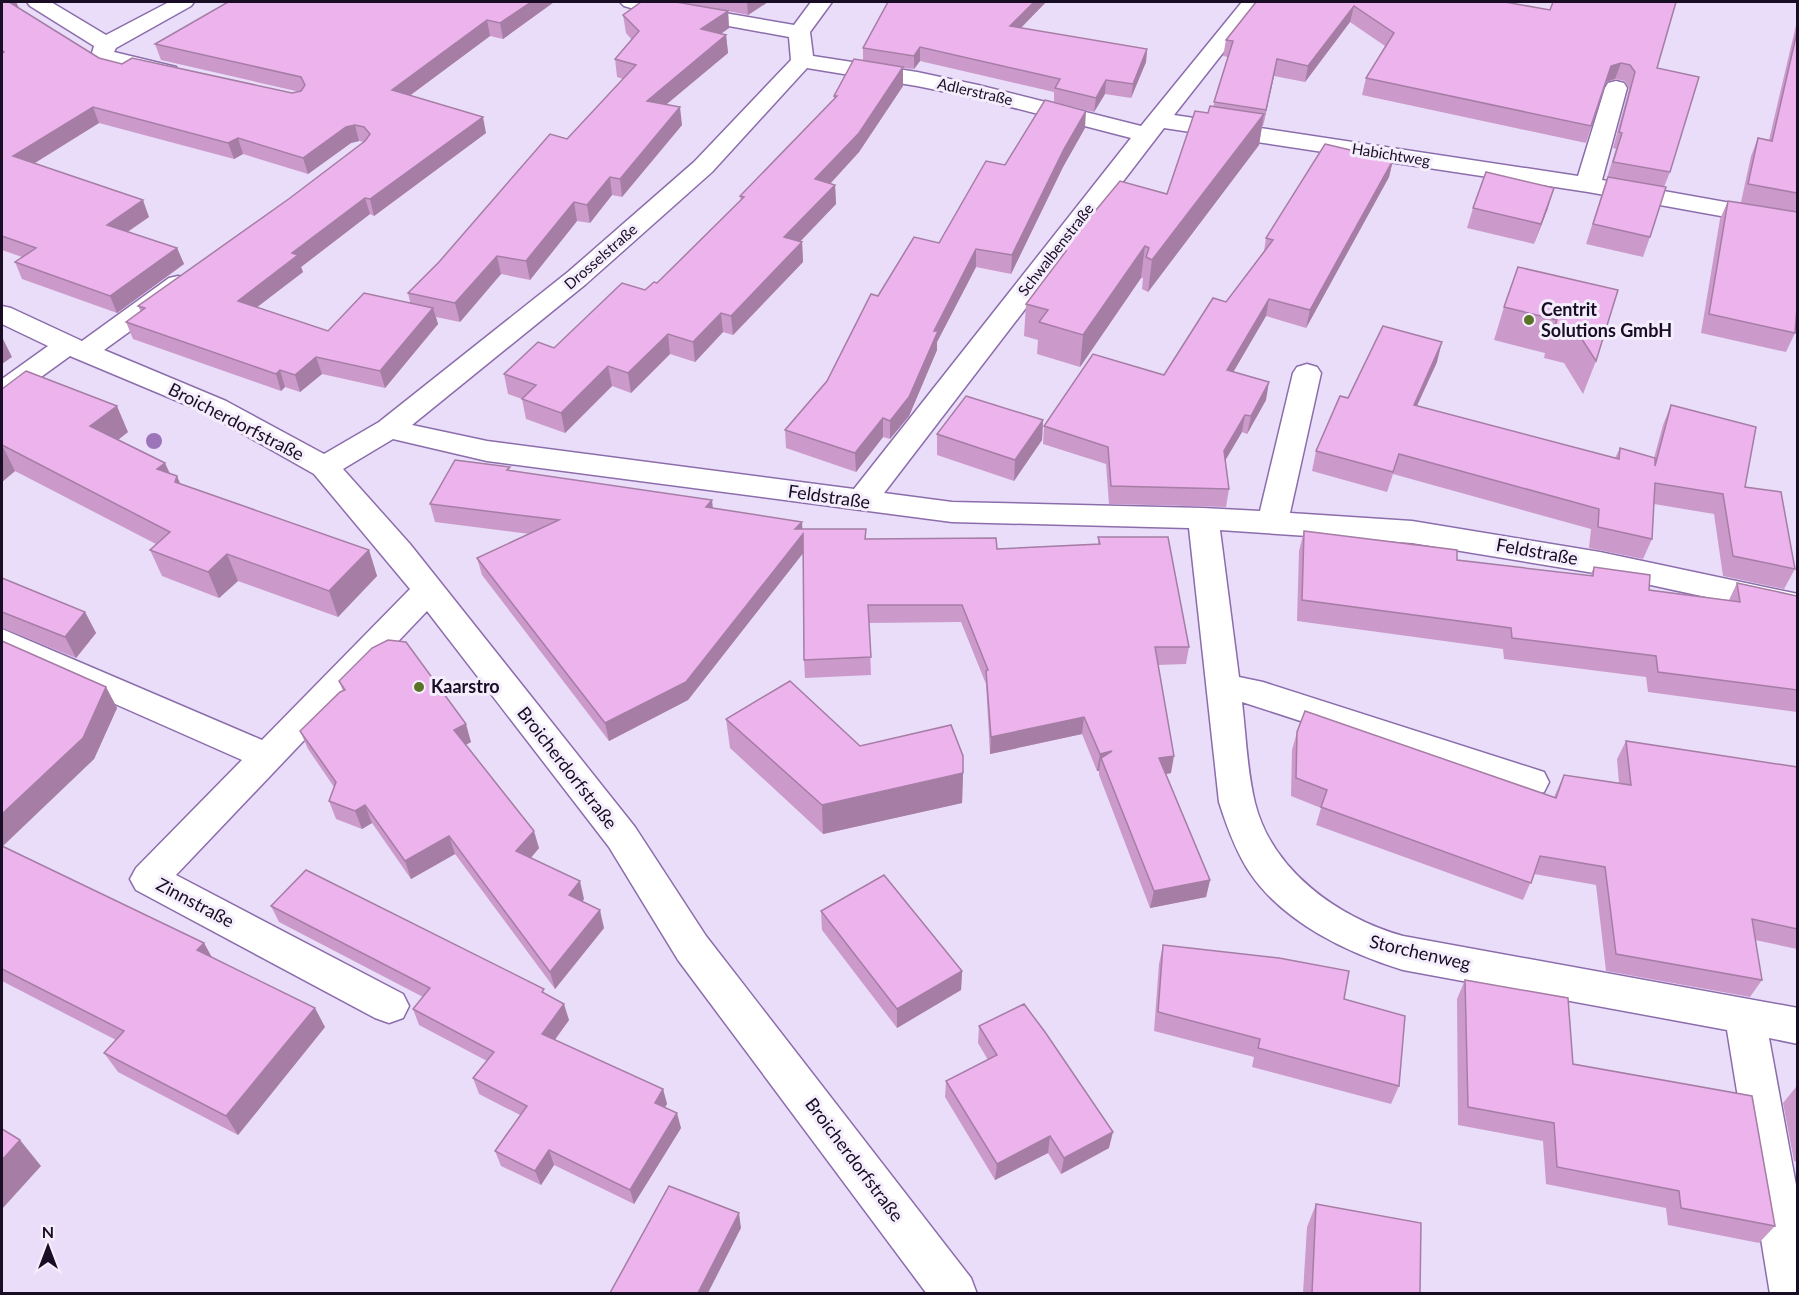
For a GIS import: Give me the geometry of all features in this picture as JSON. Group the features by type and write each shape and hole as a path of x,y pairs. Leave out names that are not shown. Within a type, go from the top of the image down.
{"street":[{"path":"37,2 106,44"},
{"path":"184,2 106,44 103,53 110,58 191,77"},
{"path":"631,2 799,32"},
{"path":"802,61 799,32 822,2"},
{"name":"Schwalbenstraße","path":"861,501 1253,2"},
{"name":"Adlerstraße","path":"802,61 917,79 1152,128"},
{"name":"Drosselstraße","path":"324,467 389,429 577,278 703,167 802,61"},
{"path":"1588,185 1616,87"},
{"name":"Habichtweg","path":"1152,128 1588,185 1797,223"},
{"path":"2,392 76,348 194,272"},
{"name":"Broicherdorfstraße","path":"2,314 216,407 324,467 399,552 622,837 692,948 955,1293"},
{"path":"1273,521 1307,373"},
{"name":"Feldstraße","path":"389,429 487,451 861,501 986,514 1203,518 1412,532 1519,548 1668,577 1797,606"},
{"name":"Storchenweg","path":"1203,518 1237,802 1254,846 1272,873 1314,912 1339,929 1368,943 1403,953 1797,1026"},
{"name":"Zinnstraße","path":"389,1006 149,879 225,809 268,757 428,590"},
{"path":"2,641 268,757"},
{"path":"1223,687 1251,692 1531,782"},
{"path":"1745,1017 1793,1293"}],"building":[{"path":"2,2 9,2 99,58 122,64 132,58 292,93 301,91 305,85 301,77 155,44 228,2 531,2 500,23 487,20 392,90 483,117 370,199 365,198 292,253 298,255 238,301 328,331 364,293 433,308 380,371 316,357 295,375 280,370 276,374 126,322 145,308 138,306 290,198 365,141 370,134 364,127 355,125 346,127 303,158 238,138 228,143 93,107 13,156 143,200 107,225 177,248 110,296 15,262 36,248 2,236 2,53 4,52 2,50"},
{"path":"641,2 676,2 728,11 701,29 726,35 647,101 680,107 620,179 610,177 587,205 574,202 526,261 497,256 455,303 408,293 439,262 550,134 567,139 636,65 615,59 639,31 623,15"},
{"path":"888,2 1034,2 1010,26 1147,49 1133,84 1106,80 1096,98 1055,88 1060,79 920,47 914,56 863,48"},
{"path":"1256,2 1505,2 1550,10 1553,2 1676,2 1657,68 1699,77 1670,172 1613,162 1622,133 1619,132 1635,72 1630,65 1621,63 1611,66 1591,126 1366,78 1394,33 1354,6 1308,66 1277,59 1266,110 1214,102 1233,41 1226,40"},
{"path":"1797,32 1797,193 1748,184 1758,138 1772,141"},
{"path":"854,59 903,67 859,133 815,179 835,185 784,237 802,242 731,316 721,313 693,342 668,334 628,373 608,366 561,413 522,399 536,385 504,374 538,342 554,348 622,283 645,290 654,282 657,283 744,197 740,196 837,96 834,96"},
{"path":"1045,100 1086,111 1064,149 1012,255 976,249 934,331 938,331 909,397 890,421 883,418 855,453 785,430 827,381 871,294 878,296 914,237 939,243 986,161 1005,165"},
{"path":"1210,106 1264,114 1152,260 1146,257 1149,248 1145,246 1083,335 1039,322 1048,310 1026,304 1066,251 1062,251 1120,181 1167,194 1195,111 1208,113"},
{"path":"1325,144 1393,160 1310,310 1269,299 1227,370 1269,382 1251,416 1245,415 1224,451 1229,489 1111,486 1108,447 1044,426 1093,354 1164,375 1213,298 1226,302 1273,240 1266,238"},
{"path":"1486,172 1554,188 1541,224 1473,208"},
{"path":"1608,177 1666,187 1650,237 1593,224"},
{"path":"1728,201 1797,212 1795,333 1709,314"},
{"path":"1518,267 1618,290 1596,361 1576,330 1555,325 1557,320 1504,307"},
{"path":"1383,326 1442,342 1414,405 1619,459 1620,448 1655,458 1655,466 1671,405 1756,427 1745,487 1781,492 1795,569 1733,556 1723,494 1655,483 1652,539 1598,527 1599,509 1399,454 1393,472 1316,451 1340,396 1348,398"},
{"path":"26,371 117,406 90,426 165,463 157,469 177,476 175,482 369,550 329,591 227,554 208,572 150,550 170,532 2,445 2,389"},
{"path":"966,396 1043,420 1015,460 937,434"},
{"path":"455,460 510,467 507,470 712,500 706,507 802,522 795,529 866,529 865,539 996,538 997,549 1100,544 1098,537 1168,537 1189,647 1155,647 1174,756 1159,758 1210,880 1154,891 1101,758 1112,751 1100,754 1084,717 991,737 986,671 988,670 962,605 868,605 871,657 804,660 803,534 686,682 605,723 477,558 559,520 430,504"},
{"path":"1304,531 1457,550 1457,560 1593,576 1594,567 1650,575 1649,590 1740,602 1737,583 1797,596 1797,690 1658,672 1656,656 1512,638 1511,628 1302,600"},
{"path":"2,578 85,612 65,637 2,612"},
{"path":"388,640 406,642 466,724 454,730 534,831 516,851 580,881 569,895 600,910 550,972 449,836 405,861 365,805 355,811 329,801 336,782 300,731 340,692 345,690 339,681 372,648"},
{"path":"2,641 106,687 83,738 2,814"},
{"path":"790,681 860,746 951,725 963,756 963,773 822,805 726,719"},
{"path":"1305,711 1556,798 1564,775 1631,785 1626,741 1797,767 1797,929 1752,919 1762,980 1616,954 1605,867 1540,856 1531,883 1321,807 1327,790 1296,778 1297,732"},
{"path":"2,846 204,943 197,950 315,1008 226,1116 104,1053 124,1031 2,969"},
{"path":"306,870 544,989 542,992 564,1004 542,1034 663,1089 655,1103 677,1113 630,1190 549,1150 535,1171 495,1151 527,1106 473,1078 494,1052 413,1009 430,988 271,906"},
{"path":"884,875 962,971 897,1009 821,911"},
{"path":"1163,945 1279,958 1349,971 1344,999 1405,1016 1399,1086 1258,1048 1260,1039 1158,1012"},
{"path":"1465,980 1568,998 1573,1064 1752,1096 1775,1226 1681,1208 1679,1191 1557,1167 1554,1123 1468,1107"},
{"path":"1024,1004 1113,1132 1064,1158 1050,1136 997,1164 946,1081 997,1055 979,1026"},
{"path":"2,1129 20,1140 2,1160"},
{"path":"669,1186 739,1213 698,1293 610,1293"},
{"path":"1316,1204 1421,1223 1420,1293 1312,1293"}],"place":[{"name":"Centrit Solutions GmbH","path":"1529,320"},
{"name":"Kaarstro","path":"419,687"}]}
